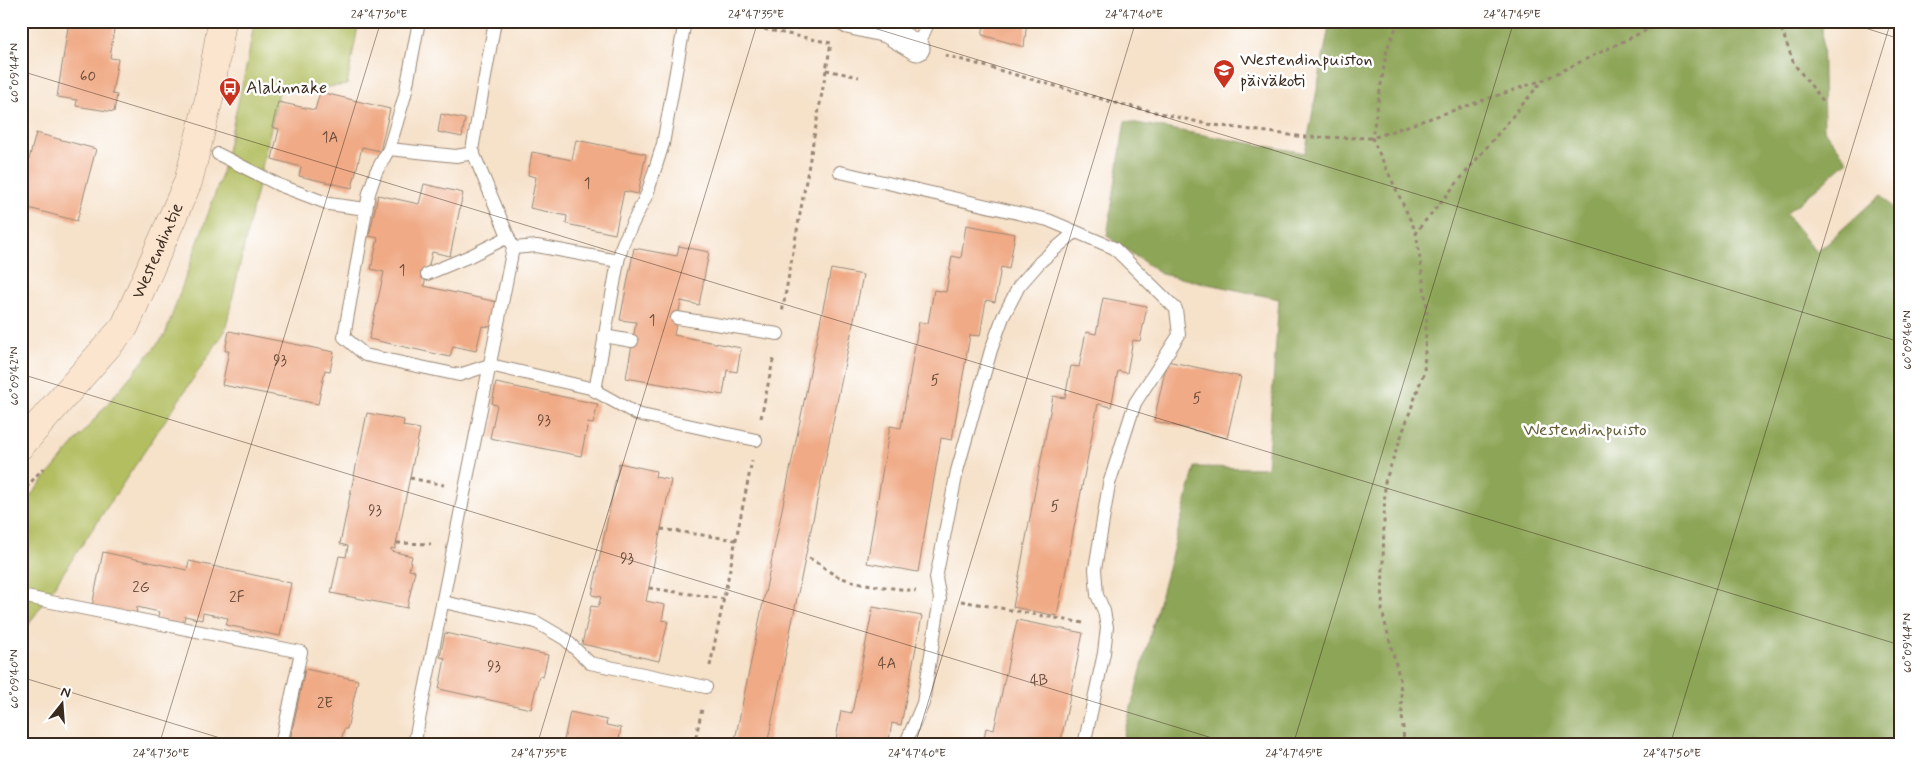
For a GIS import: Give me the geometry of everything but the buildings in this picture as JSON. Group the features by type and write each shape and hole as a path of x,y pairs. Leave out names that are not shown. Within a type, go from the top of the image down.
{"main road":[{"name":"Westendintie","path":"21,445 125,326 188,182 209,99 222,21"}],"street":[{"path":"848,21 887,30 917,48"}],"lane":[{"path":"418,21 404,95 389,149 376,172 369,193 344,337 365,355 459,375 490,365 595,391 637,414 756,440"},
{"path":"414,745 490,365 511,242 472,150 495,21"},
{"path":"595,391 622,243 647,194 663,144 685,21"},
{"path":"917,48 929,21"},
{"path":"389,149 456,156 474,153"},
{"path":"218,154 296,192 329,204 366,209"},
{"path":"840,172 1016,211 1048,220 1114,248 1176,309 1179,335 1135,403 1109,484 1096,569 1096,595 1104,611 1107,628 1104,653 1084,745"},
{"path":"905,745 923,703 940,599 936,578 957,471 991,350 1003,317 1019,286 1040,262 1074,232"},
{"path":"427,274 470,256 511,242 618,261"},
{"path":"678,318 778,334"},
{"path":"604,336 632,341"},
{"path":"21,596 301,652 281,745"},
{"path":"443,602 536,622 565,638 590,663 706,687"}],"path":[{"path":"694,745 778,334 831,43 725,21"},
{"path":"1399,21 1387,49 1372,138 1416,232 1427,308 1424,372 1386,482 1382,611 1400,680 1404,745"},
{"path":"917,48 1116,103 1207,124 1305,137 1372,138 1543,80 1665,21"},
{"path":"1780,21 1794,64 1824,102"},
{"path":"826,70 859,77"},
{"path":"1416,232 1543,80"},
{"path":"410,478 465,490"},
{"path":"661,529 736,540"},
{"path":"397,543 454,545"},
{"path":"809,558 818,562 836,576 848,580 905,590"},
{"path":"649,588 724,599"},
{"path":"977,604 1087,624"}],"green space":[{"path":"254,21 359,21 347,85 279,92 225,331 21,636 21,507 165,335 221,177 248,59"},
{"name":"Westendinpuisto","path":"1330,21 1822,21 1824,130 1848,161 1786,214 1817,252 1881,194 1900,217 1900,738 1893,745 1121,745 1195,467 1267,468 1279,299 1161,274 1107,236 1125,121 1305,153"}],"place":[{"name":"Westendinpuiston päiväkoti","path":"1224,89"},
{"name":"Alalinnake","path":"230,107"}]}
